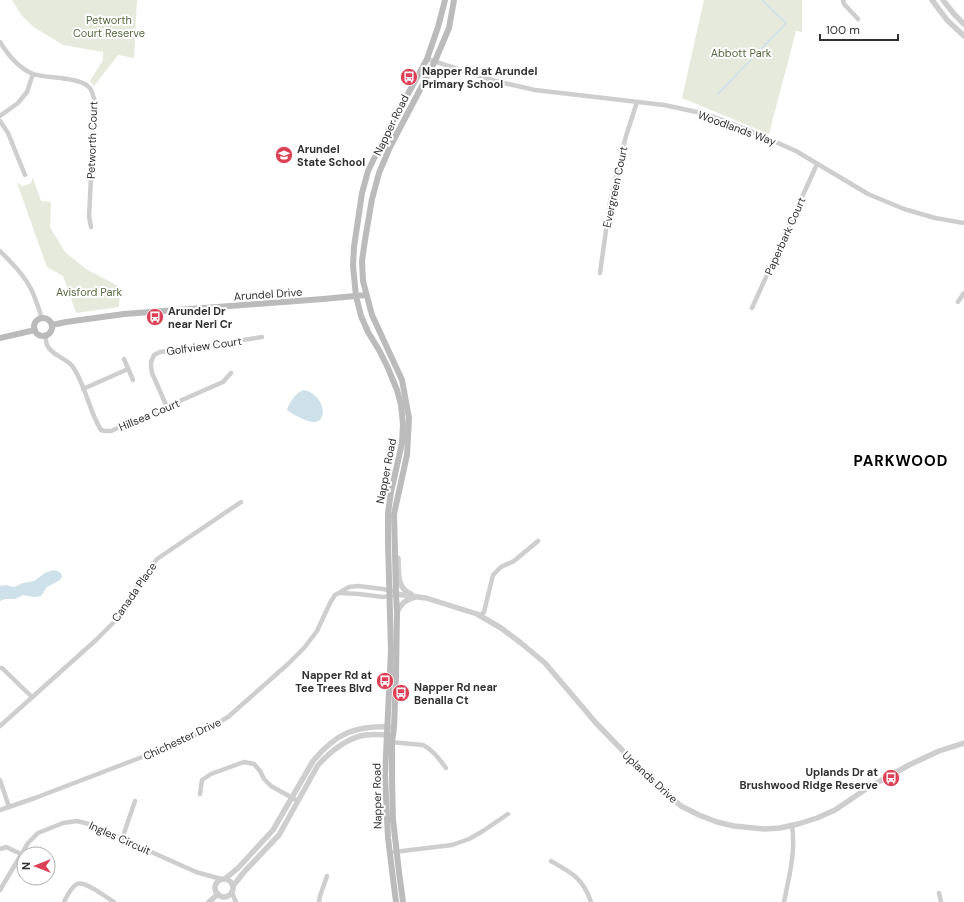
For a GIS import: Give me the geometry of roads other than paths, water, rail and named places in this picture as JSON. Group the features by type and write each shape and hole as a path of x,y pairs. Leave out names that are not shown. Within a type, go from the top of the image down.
{"main road":[{"name":"Napper Road","path":"403,902 392,802 390,738 387,726 391,651 388,513 402,443 402,415 397,390 388,368 363,322 356,296 353,266 354,247 362,193 368,171 427,58 438,27 445,0"},
{"name":"Napper Road","path":"396,902 386,822 385,775 390,738 394,727 396,676 397,612 394,514 407,456 409,418 402,380 372,315 366,295 362,273 362,259 372,199 382,165 435,61 449,28 454,0"},
{"name":"Arundel Drive","path":"52,326 66,322 124,314 366,295"},
{"path":"42,319 48,320 52,326 51,332 46,336 39,335 34,327 36,322 42,319"},
{"path":"0,338 35,330"}],"street":[{"path":"843,0 844,4 858,19"},
{"path":"932,0 947,20 964,36"},
{"path":"943,0 964,24"},
{"name":"Petworth Court","path":"0,42 8,55 19,66 33,74 83,83 91,90 95,102 89,216 91,226"},
{"name":"Woodlands Way","path":"427,58 495,81 535,90 664,105 706,114 746,129 796,151 868,194 904,209 935,218 964,223"},
{"path":"0,116 18,103 27,92 33,74"},
{"name":"Evergreen Court","path":"600,273 610,202 626,136 637,102"},
{"path":"0,121 8,134 25,174"},
{"name":"Paperbark Court","path":"752,308 817,164"},
{"path":"0,251 22,275 32,291 42,319"},
{"path":"958,302 964,293"},
{"name":"Hillsea Court","path":"46,336 47,345 51,350 70,363 74,369 98,425 101,430 106,432 224,382 231,373"},
{"name":"Golfview Court","path":"167,407 152,373 151,362 154,355 160,352 262,337"},
{"path":"124,359 133,380"},
{"path":"83,389 128,370"},
{"name":"Canada Place","path":"0,726 96,640 120,616 140,582 157,559 241,502"},
{"path":"480,616 484,612 493,575 501,567 514,561 538,541"},
{"path":"394,544 397,552 400,584 403,589 417,597"},
{"path":"339,593 349,587 358,586 389,590 396,594"},
{"path":"339,593 389,597 396,594"},
{"name":"Chichester Drive","path":"0,810 150,754 206,730 228,717 304,648 316,631 330,603 339,593"},
{"name":"Uplands Drive","path":"396,594 426,598 476,614 501,628 545,663 620,749 654,783 681,806 705,817 734,826 765,829 780,828 792,826 817,818 836,810 866,788 909,765 964,743"},
{"path":"397,612 400,606 408,599 417,597"},
{"path":"0,668 2,668 32,697"},
{"path":"232,893 224,897 218,894 215,888 217,882 224,879 273,830 313,761 320,752 336,738 355,729 365,727 394,727"},
{"path":"236,902 232,893 234,886 244,872 279,835 318,765 325,757 337,748 357,737 366,735 390,738 428,747 446,768"},
{"path":"200,794 202,780 212,774 244,762 254,764 264,779 271,786 298,801"},
{"path":"0,780 9,807"},
{"path":"122,839 135,802"},
{"path":"389,853 452,845 469,839 508,814"},
{"name":"Ingles Circuit","path":"26,846 38,833 63,823 77,821 89,824 196,872 224,879"},
{"path":"784,902 792,861 792,826"},
{"path":"0,849 6,846 16,851"},
{"path":"551,861 571,872 580,880 588,892 591,902"},
{"name":"Ingles Circuit","path":"0,890 16,863"},
{"path":"319,902 327,876"},
{"path":"224,879 230,880 234,886"},
{"path":"64,902 70,891 78,884 88,886 114,902"},
{"path":"209,902 218,894"},
{"path":"939,894 941,902"}],"water":[{"path":"303,390 311,393 321,404 323,411 322,417 319,421 312,422 303,419 287,410 293,398"},
{"path":"53,570 58,571 62,577 60,580 47,587 41,596 34,597 23,595 15,599 5,599 0,601 0,586 5,585 14,587 23,583 34,581 45,573"}],"waterway":[{"path":"718,94 786,23 762,0"}],"place":[{"name":"Napper Rd at Arundel Primary School","path":"409,77"},
{"name":"Arundel State School","path":"284,155"},
{"name":"Arundel Dr near Neri Cr","path":"155,317"},
{"name":"Napper Rd at Tee Trees Blvd","path":"385,681"},
{"name":"Napper Rd near Benalla Ct","path":"401,693"},
{"name":"Uplands Dr at Brushwood Ridge Reserve","path":"891,778"}],"district":[{"name":"PARKWOOD","path":"901,461"}],"park label":[{"name":"Petworth Court Reserve","path":"109,26"},
{"name":"Abbott Park","path":"741,53"},
{"name":"Avisford Park","path":"89,292"}]}
